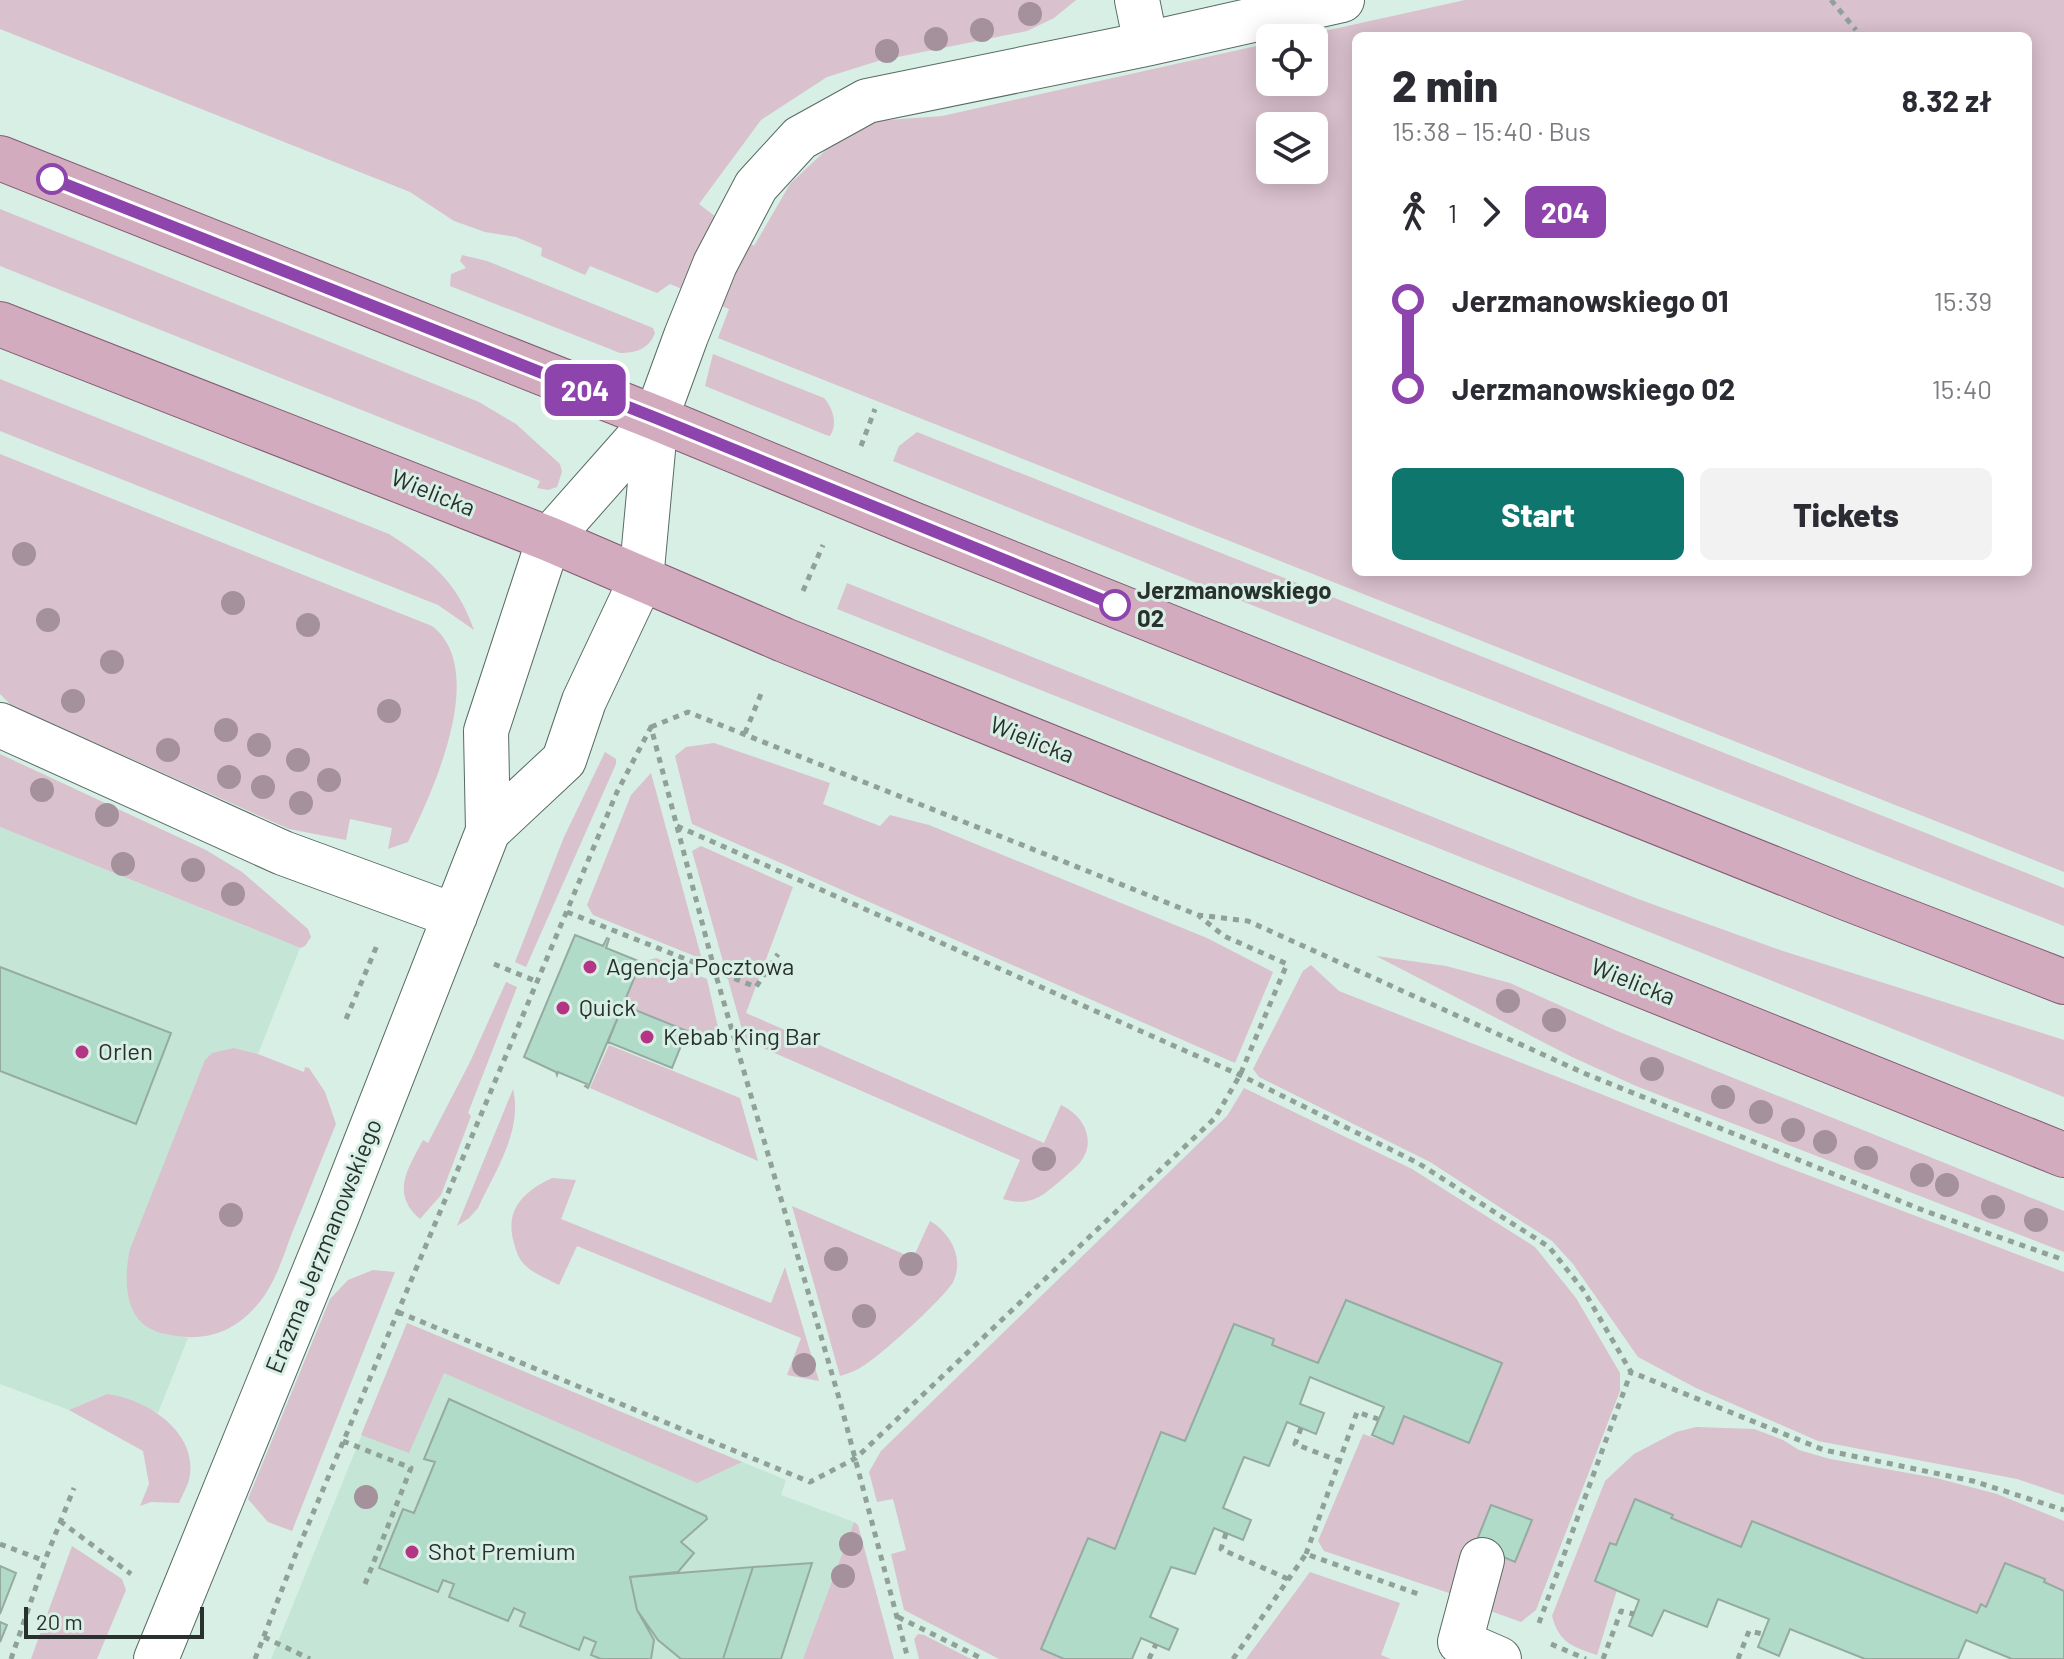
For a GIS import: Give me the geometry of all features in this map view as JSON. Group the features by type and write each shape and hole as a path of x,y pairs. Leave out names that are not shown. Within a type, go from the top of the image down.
{"main road":[{"path":"0,158 656,418 924,529 1835,894 2064,982"},
{"name":"Wielicka","path":"0,324 549,539 947,706 2064,1155"}],"street":[{"path":"1137,0 1146,44"},
{"path":"656,418 715,264 756,186 800,138 867,101 1342,0"},
{"name":"Erazma Jerzmanowskiego","path":"156,1659 337,1216 488,831 486,731 549,539 656,418"},
{"name":"Erazma Jerzmanowskiego","path":"488,831 564,760 584,701 641,580 656,418"},
{"path":"0,725 283,853 455,916"},
{"path":"1482,1560 1460,1642 1499,1659"}],"path":[{"path":"1831,0 1856,30"},
{"path":"859,450 875,409"},
{"path":"801,597 814,568"},
{"path":"745,733 758,700"},
{"path":"255,1659 343,1441 617,792 651,727 688,712 1198,915 1248,921 1586,1074 1925,1211 2064,1260"},
{"path":"651,727 715,972 856,1458 908,1659"},
{"path":"676,826 1240,1075 1418,1163 1549,1247 1584,1291 1631,1372 1824,1450 1973,1481 2064,1510"},
{"path":"567,912 756,987 778,954"},
{"path":"398,1312 810,1482 856,1458 1215,1118 1240,1075 1287,964 1224,936 1198,915"},
{"path":"511,971 538,982"},
{"path":"1306,1554 1534,1636 1631,1372"},
{"path":"1233,1659 1306,1554 1357,1412 1378,1419"},
{"path":"1301,1428 1295,1444 1339,1461"},
{"path":"343,1441 411,1468 365,1584"},
{"path":"11,1659 74,1488"},
{"path":"60,1521 125,1567 134,1577"},
{"path":"1226,1533 1221,1549 1288,1579"},
{"path":"0,1544 45,1561"},
{"path":"1603,1659 1621,1611 1634,1614"},
{"path":"897,1617 983,1659"},
{"path":"1738,1659 1749,1631 1763,1634"},
{"path":"264,1637 310,1659"},
{"path":"1547,1642 1586,1659"},
{"path":"1149,1659 1156,1644"}],"shaded area":[{"path":"0,0 1076,0 1054,18 1027,31 878,61 827,77 761,120 699,204 754,246 790,184 829,147 875,121 942,116 1256,46 1256,96 1328,96 1328,30 1465,0 2064,0 2064,872 718,338 729,309 670,284 657,293 590,266 585,275 541,256 542,248 516,237 485,232 454,221 410,192 0,29"},
{"path":"0,209 479,402 516,424 560,464 562,472 557,487 548,490 537,488 540,481 0,266"},
{"path":"462,255 487,261 653,328 655,333 641,349 620,353 450,286 451,274 466,268 460,261"},
{"path":"713,354 824,398 833,416 834,426 830,436 705,386"},
{"path":"0,379 389,534 430,563 451,585 474,630 438,605 0,431"},
{"path":"917,432 2064,888 2064,926 893,461 899,446"},
{"path":"0,454 432,626 448,646 456,671 456,700 442,763 408,842 388,849 392,828 350,819 346,840 289,829 12,706 0,694"},
{"path":"847,583 1638,899 1783,951 2064,1040 2064,1097 837,609"},
{"path":"714,743 830,783 823,804 880,826 890,815 929,825 1207,938 1273,972 1235,1063 692,824 675,756 686,747"},
{"path":"605,752 616,759 616,764 526,967 515,962 564,837"},
{"path":"0,754 206,850 242,872 308,929 311,937 300,948 0,827"},
{"path":"651,773 701,956 593,915 587,905 631,795"},
{"path":"0,827 300,948 258,1054 234,1048 146,1327 188,1338 158,1413 130,1400 107,1394 69,1410 0,1384"},
{"path":"701,846 793,887 746,1013 1044,1143 1061,1105 1077,1116 1086,1131 1087,1148 1078,1165 1036,1198 1021,1202 1003,1199 1020,1160 745,1040 692,851"},
{"path":"1376,956 1446,966 1510,983 1617,1031 2064,1211 2064,1252 1636,1086 1572,1057"},
{"path":"656,958 707,979 722,1045 623,1005 641,962"},
{"path":"1311,965 1339,991 2064,1272 2064,1495 2017,1479 1818,1441 1696,1388 1638,1357 1573,1264 1552,1241 1430,1162 1259,1077 1253,1069 1303,971"},
{"path":"506,982 517,987 468,1113 471,1116 441,1195 420,1219 406,1200 404,1190 408,1171 423,1140 428,1143 470,1062"},
{"path":"609,1045 740,1098 758,1161 590,1088"},
{"path":"234,1048 304,1072 305,1067 309,1068 325,1092 336,1124 278,1270 258,1304 240,1322 219,1333 196,1337 164,1334 143,1324 132,1308 127,1278 130,1249 205,1060 212,1053"},
{"path":"1244,1088 1412,1169 1535,1247 1576,1298 1620,1373 1620,1391 1536,1610 1521,1622 1485,1609 1497,1554 1515,1561 1531,1520 1491,1506 1458,1596 1324,1551 1318,1541 1363,1434 1393,1444 1404,1416 1346,1301 1318,1363 1272,1345 1273,1339 1234,1325 1185,1441 1162,1433 1115,1549 1088,1538 1041,1649 1064,1659 999,1659 904,1610 891,1554 906,1550 893,1499 877,1502 869,1472 881,1451 1227,1116"},
{"path":"513,1089 514,1120 506,1150 478,1208 457,1226"},
{"path":"552,1178 576,1180 561,1219 771,1303 785,1267 819,1381 787,1375 801,1338 577,1246 559,1285 529,1269 517,1252 512,1231 514,1211 533,1189"},
{"path":"792,1206 913,1258 930,1221 943,1231 953,1246 957,1262 954,1280 927,1311 883,1351 860,1368 840,1376"},
{"path":"373,1270 395,1272 292,1531 268,1522 248,1499 330,1299 348,1280"},
{"path":"407,1323 786,1480 781,1495 854,1522 803,1659 271,1659"},
{"path":"407,1323 742,1462 697,1483 444,1373 409,1453 361,1435"},
{"path":"107,1394 153,1411 178,1433 190,1463 189,1480 179,1503 151,1502 140,1506 149,1484 143,1451 69,1410"},
{"path":"1696,1427 1754,1429 1799,1450 1997,1494 2064,1521 2064,1591 2044,1582 2045,1579 2005,1563 1986,1607 1981,1605 1977,1613 1741,1547 1671,1518 1672,1515 1635,1499 1616,1545 1610,1543 1595,1581 1617,1590 1597,1655 1574,1646 1563,1638 1552,1616 1605,1481 1634,1454 1676,1432"},
{"path":"854,1522 858,1525 894,1659 803,1659"},
{"path":"72,1546 122,1579 126,1590 97,1659 31,1659"},
{"path":"1310,1572 1400,1603 1381,1655 1391,1659 1246,1659"},
{"path":"918,1634 971,1659 919,1659 914,1639"}],"building":[{"path":"575,935 603,946 607,938 606,948 641,962 588,1088 585,1086 587,1084 558,1072 557,1075 524,1057"},
{"name":"Orlen","path":"0,967 171,1033 136,1124 0,1071"},
{"name":"Kebab King Bar","path":"623,1005 687,1031 672,1068 608,1042"},
{"path":"1346,1300 1502,1363 1469,1443 1404,1416 1393,1444 1372,1435 1384,1407 1310,1377 1300,1404 1324,1413 1316,1434 1287,1422 1269,1466 1244,1457 1223,1508 1251,1520 1243,1540 1214,1528 1195,1574 1171,1567 1150,1617 1178,1629 1169,1650 1141,1638 1132,1659 1064,1659 1041,1649 1088,1538 1115,1549 1161,1432 1185,1441 1234,1324 1274,1339 1272,1345 1318,1363"},
{"path":"449,1399 706,1516 707,1519 681,1542 694,1553 678,1572 630,1577 637,1610 654,1640 651,1659 601,1659 591,1655 596,1642 584,1637 579,1650 520,1626 525,1613 514,1608 508,1621 449,1597 454,1584 443,1580 438,1592 379,1568 403,1509 414,1513 435,1462 424,1459"},
{"path":"1635,1499 1673,1515 1671,1518 1741,1547 1752,1521 1977,1613 1981,1604 1986,1607 2005,1563 2045,1579 2044,1582 2064,1591 2064,1659 2012,1659 1966,1640 1958,1659 1865,1659 1790,1629 1779,1656 1758,1647 1769,1619 1718,1599 1707,1627 1664,1610 1652,1636 1629,1626 1639,1600 1595,1581 1610,1543 1616,1545"},
{"path":"1491,1505 1532,1520 1515,1562 1475,1545"},
{"path":"812,1563 781,1659 723,1659 753,1567"},
{"path":"0,1566 16,1573 0,1614"},
{"path":"753,1567 723,1659 681,1659 658,1640 637,1610 630,1577"},
{"path":"0,1622 7,1625 0,1642"}],"bus line":[{"name":"204","path":"52,179 656,418 1115,605"}],"place":[{"name":"Jerzmanowskiego 02","path":"1115,605"},
{"name":"Agencja Pocztowa","path":"590,967"},
{"name":"Quick","path":"563,1008"},
{"name":"Kebab King Bar","path":"647,1037"},
{"name":"Orlen","path":"82,1052"},
{"name":"Shot Premium","path":"412,1552"}]}
